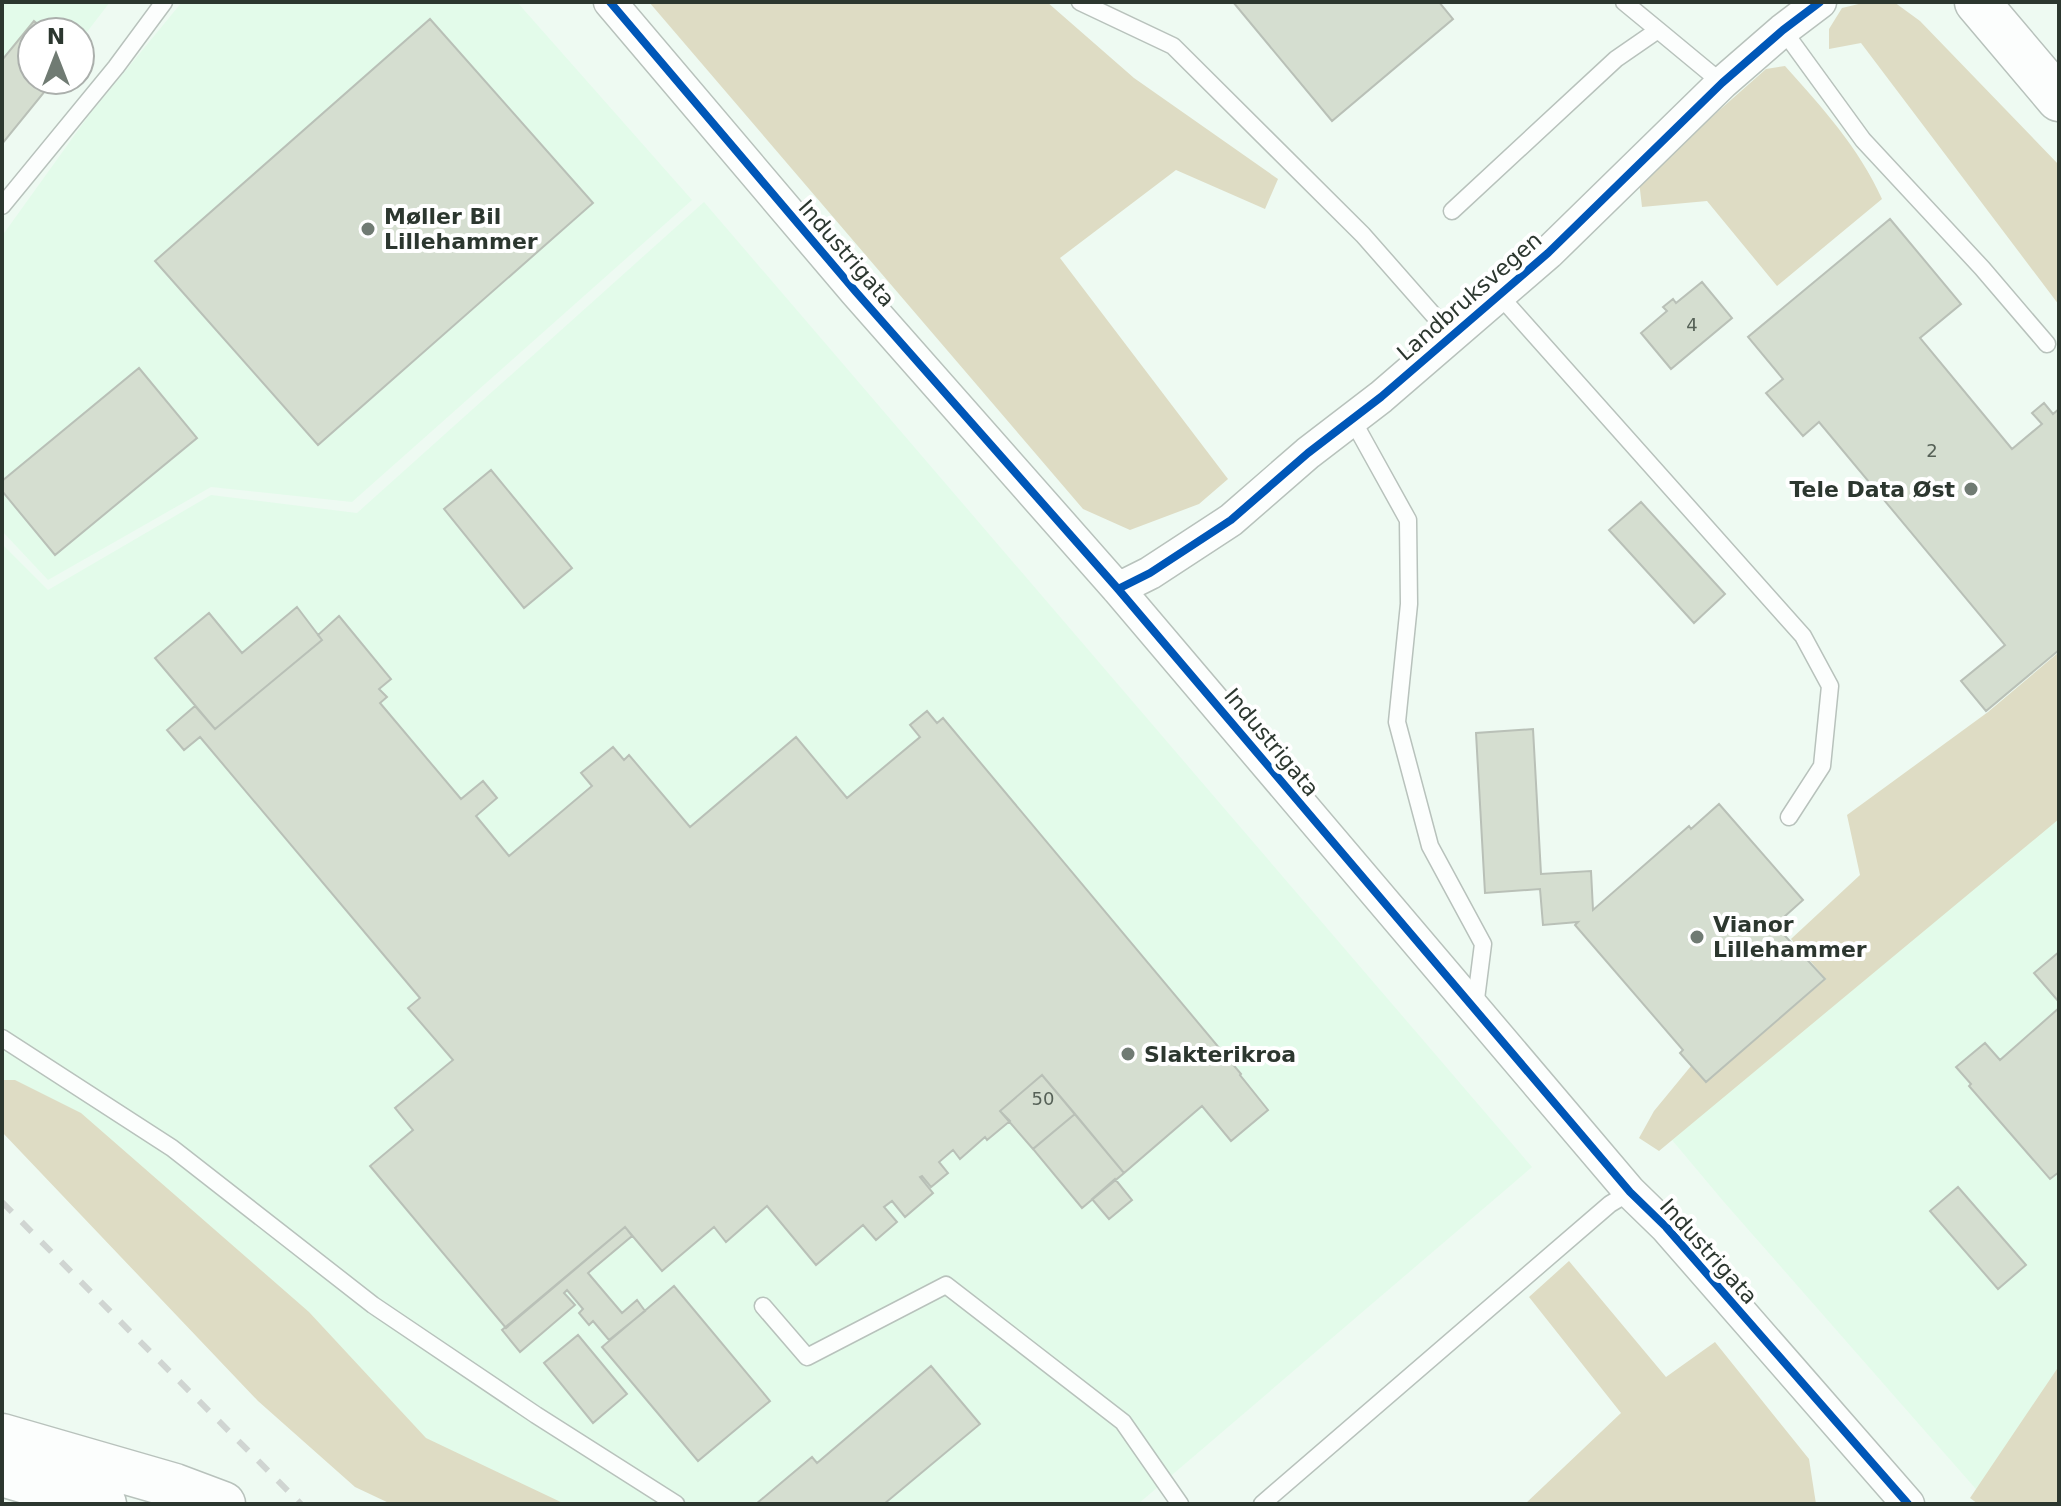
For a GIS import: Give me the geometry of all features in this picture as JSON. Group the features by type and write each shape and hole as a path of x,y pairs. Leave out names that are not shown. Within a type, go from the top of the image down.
{"main road":[{"path":"1977,2 2059,99"},
{"path":"2,1436 175,1486 223,1504"},
{"path":"2,1474 104,1504"}],"street":[{"name":"Industrigata","path":"610,2 856,292 1118,589 1630,1192 1666,1227 1908,1504"},
{"name":"Landbruksvegen","path":"1118,589 1150,573 1231,520 1381,397 1500,296 1615,190 1722,83 1820,2"}],"lane":[{"path":"2,206 116,67 164,2"},
{"path":"1080,2 1173,46 1363,235 1451,335"},
{"path":"1624,2 1722,83"},
{"path":"1452,211 1616,59 1658,30"},
{"path":"1783,30 1863,140 1982,268 2047,344"},
{"path":"1500,296 1803,636 1830,686 1822,766 1789,817"},
{"path":"1352,419 1408,520 1409,604 1397,722 1430,846 1483,944 1474,1008"},
{"path":"2,1038 172,1148 373,1305 536,1415 676,1504"},
{"path":"1262,1504 1610,1204 1630,1192"},
{"path":"763,1306 807,1357 946,1285 1123,1422 1180,1504"}],"shaded area":[{"path":"2,2 110,2 96,20 96,16 16,16 16,96 39,96 2,145"},
{"path":"182,2 517,2 692,200 352,502 211,487 48,580 2,531 2,236 89,115"},
{"path":"649,2 1047,2 1134,78 1278,179 1265,209 1176,170 1060,258 1228,479 1199,504 1130,530 1083,509"},
{"path":"1867,2 1894,2 1920,21 2059,165 2059,305 1861,43 1829,49 1829,29 1842,8"},
{"path":"1785,66 1851,145 1882,199 1777,286 1707,201 1642,207 1639,181 1766,69"},
{"path":"704,202 1532,1167 1138,1504 535,1504 418,1443 2,1079 2,544 48,590 211,495 357,513"},
{"path":"2059,652 2059,819 1659,1151 1639,1138 1654,1111 1691,1066 1706,1082 1826,979 1791,939 1860,875 1847,815 1988,712"},
{"path":"2059,811 2059,1405 1989,1504 1667,1134"},
{"path":"2,1080 15,1080 81,1113 309,1312 426,1438 565,1504 391,1504 355,1487 258,1401 2,1132"},
{"path":"1569,1261 1666,1377 1715,1342 1809,1459 1816,1504 1525,1504 1621,1413 1529,1297"},
{"path":"2059,1366 2059,1504 1978,1504 1970,1498"}],"building":[{"path":"1233,2 1439,2 1453,19 1332,121"},
{"path":"430,19 593,203 318,445 155,261"},
{"path":"16,43 16,96 41,96 2,144 2,60"},
{"path":"1890,219 1961,304 1920,338 2012,449 2042,424 2032,413 2044,403 2053,414 2059,409 2059,650 1986,711 1961,681 2005,645 1819,422 1803,436 1766,393 1783,379 1748,337"},
{"path":"1702,282 1732,318 1671,369 1641,333 1667,311 1663,307 1673,299 1676,303"},
{"path":"139,368 197,438 55,555 2,491 2,481"},
{"path":"491,470 572,568 524,608 444,509"},
{"path":"1641,502 1725,594 1694,623 1609,530"},
{"path":"297,607 322,640 215,729 155,658 209,613 242,653"},
{"path":"339,616 391,679 379,689 387,697 380,703 461,799 483,781 497,798 476,816 509,856 592,786 581,773 613,747 624,760 629,755 690,827 796,737 847,798 920,737 910,725 927,711 937,723 943,718 1268,1110 1231,1141 1202,1106 1124,1173 1042,1075 1000,1111 1010,1121 960,1159 953,1150 939,1162 948,1173 931,1187 920,1177 933,1193 905,1217 892,1201 884,1207 897,1222 876,1240 863,1225 816,1265 767,1206 726,1242 714,1227 662,1271 625,1227 506,1328 370,1166 413,1130 395,1108 453,1060 408,1008 420,998 200,737 184,750 167,730 195,706 215,729 322,640 318,635"},
{"path":"1533,729 1541,874 1591,871 1593,910 1689,826 1691,829 1719,804 1803,900 1775,925 1825,979 1706,1082 1680,1053 1683,1050 1575,925 1578,922 1543,925 1540,889 1485,893 1476,733"},
{"path":"2059,952 2059,1002 2034,973"},
{"path":"2059,1008 2059,1172 2050,1179 1956,1067 1985,1043 2000,1060"},
{"path":"1042,1075 1075,1114 1033,1149 1000,1111"},
{"path":"1075,1114 1124,1173 1082,1208 1033,1149"},
{"path":"1115,1179 1132,1200 1109,1219 1092,1199"},
{"path":"1958,1187 2026,1265 1998,1289 1930,1211"},
{"path":"625,1227 632,1236 588,1273 622,1313 637,1300 645,1311 609,1340 593,1321 589,1325 579,1313 583,1309 567,1290 564,1293 575,1305 520,1352 502,1330"},
{"path":"674,1286 770,1401 698,1461 602,1347"},
{"path":"578,1335 627,1394 593,1423 544,1363"},
{"path":"931,1366 980,1424 884,1504 756,1504 812,1457 817,1463"}],"railway":[{"path":"2,1202 301,1504"}],"cycle path":[{"path":"610,2 856,292 1118,589 1630,1192 1666,1227 1908,1504"},
{"path":"1118,589 1150,573 1231,520 1308,453 1381,397 1548,253 1722,83 1820,2"}],"place":[{"name":"Møller Bil Lillehammer","path":"368,229"},
{"name":"Tele Data Øst","path":"1971,489"},
{"name":"Vianor Lillehammer","path":"1697,937"},
{"name":"Slakterikroa","path":"1128,1054"}]}
